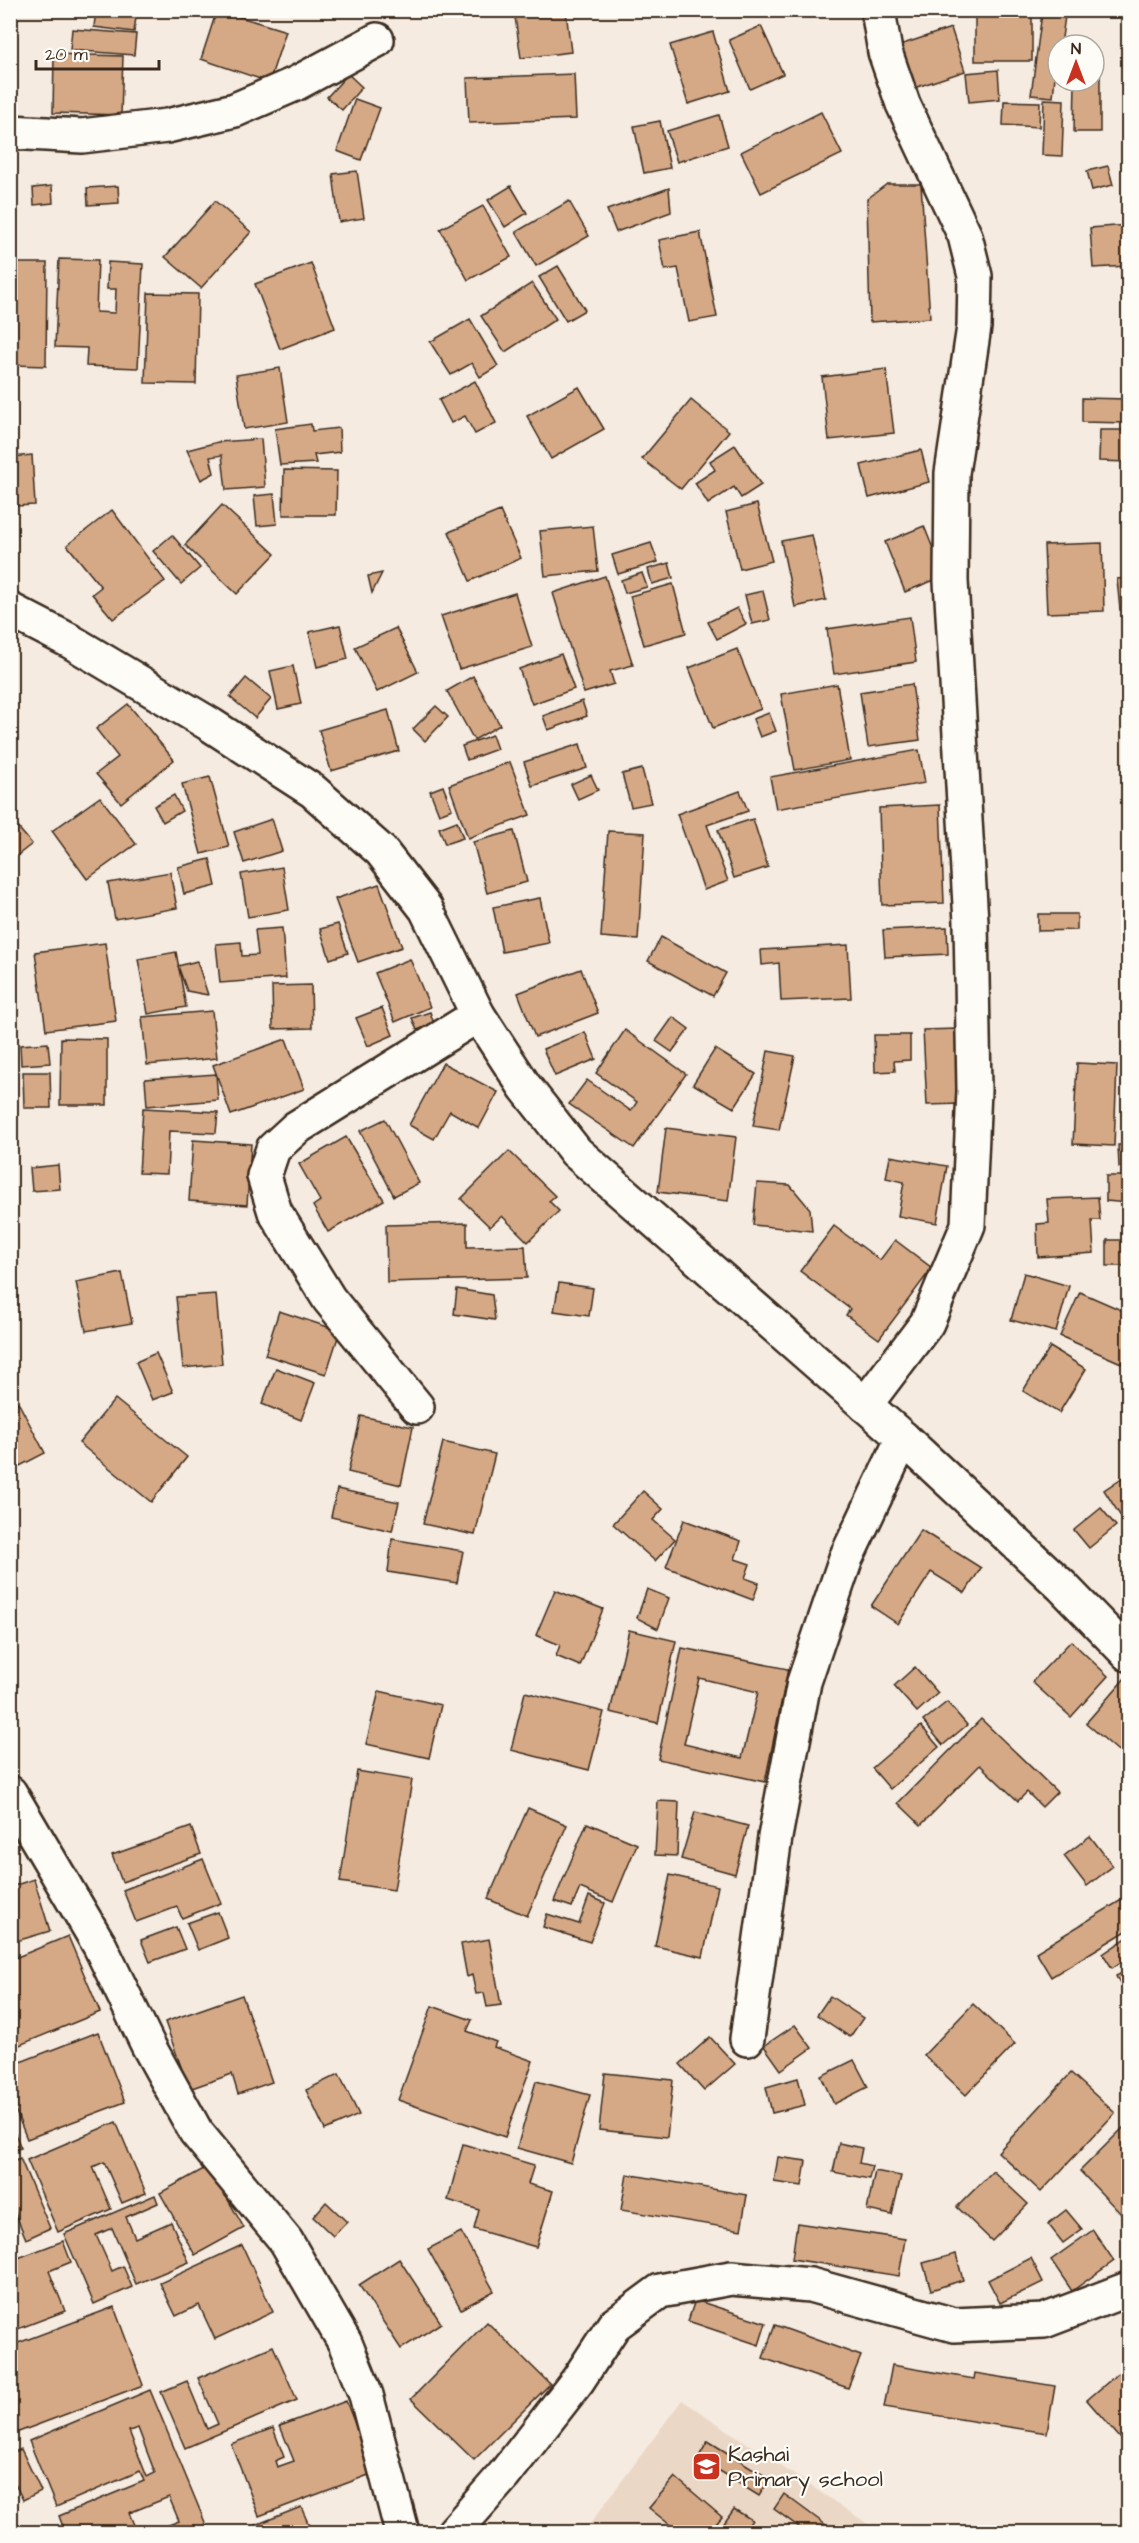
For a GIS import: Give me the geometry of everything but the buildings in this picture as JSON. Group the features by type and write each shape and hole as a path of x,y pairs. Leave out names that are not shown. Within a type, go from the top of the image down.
{"street":[{"path":"866,1405 927,1323 968,1225 974,1090 971,922 951,581 952,473 974,327 975,276 965,236 903,104 885,52 878,10"},
{"path":"10,132 82,136 167,126 236,110 295,84 377,40"},
{"path":"10,610 70,641 211,725 313,791 381,850 426,909 478,1016 525,1087 576,1152 903,1438 1062,1586 1128,1654"},
{"path":"417,1407 329,1299 275,1212 264,1176 273,1149 296,1128 478,1016"},
{"path":"747,2039 775,1837 804,1682 846,1558 903,1438"},
{"path":"10,1792 100,1946 148,2045 196,2132 286,2241 345,2343 366,2395 402,2532"},
{"path":"454,2532 504,2475 578,2380 614,2325 660,2291 731,2277 810,2285 954,2325 1044,2321 1128,2289"}],"shaded area":[{"name":"Kashai Primary school","path":"682,2400 880,2532 584,2532"}],"place":[{"name":"Kashai Primary school","path":"707,2466"}]}
